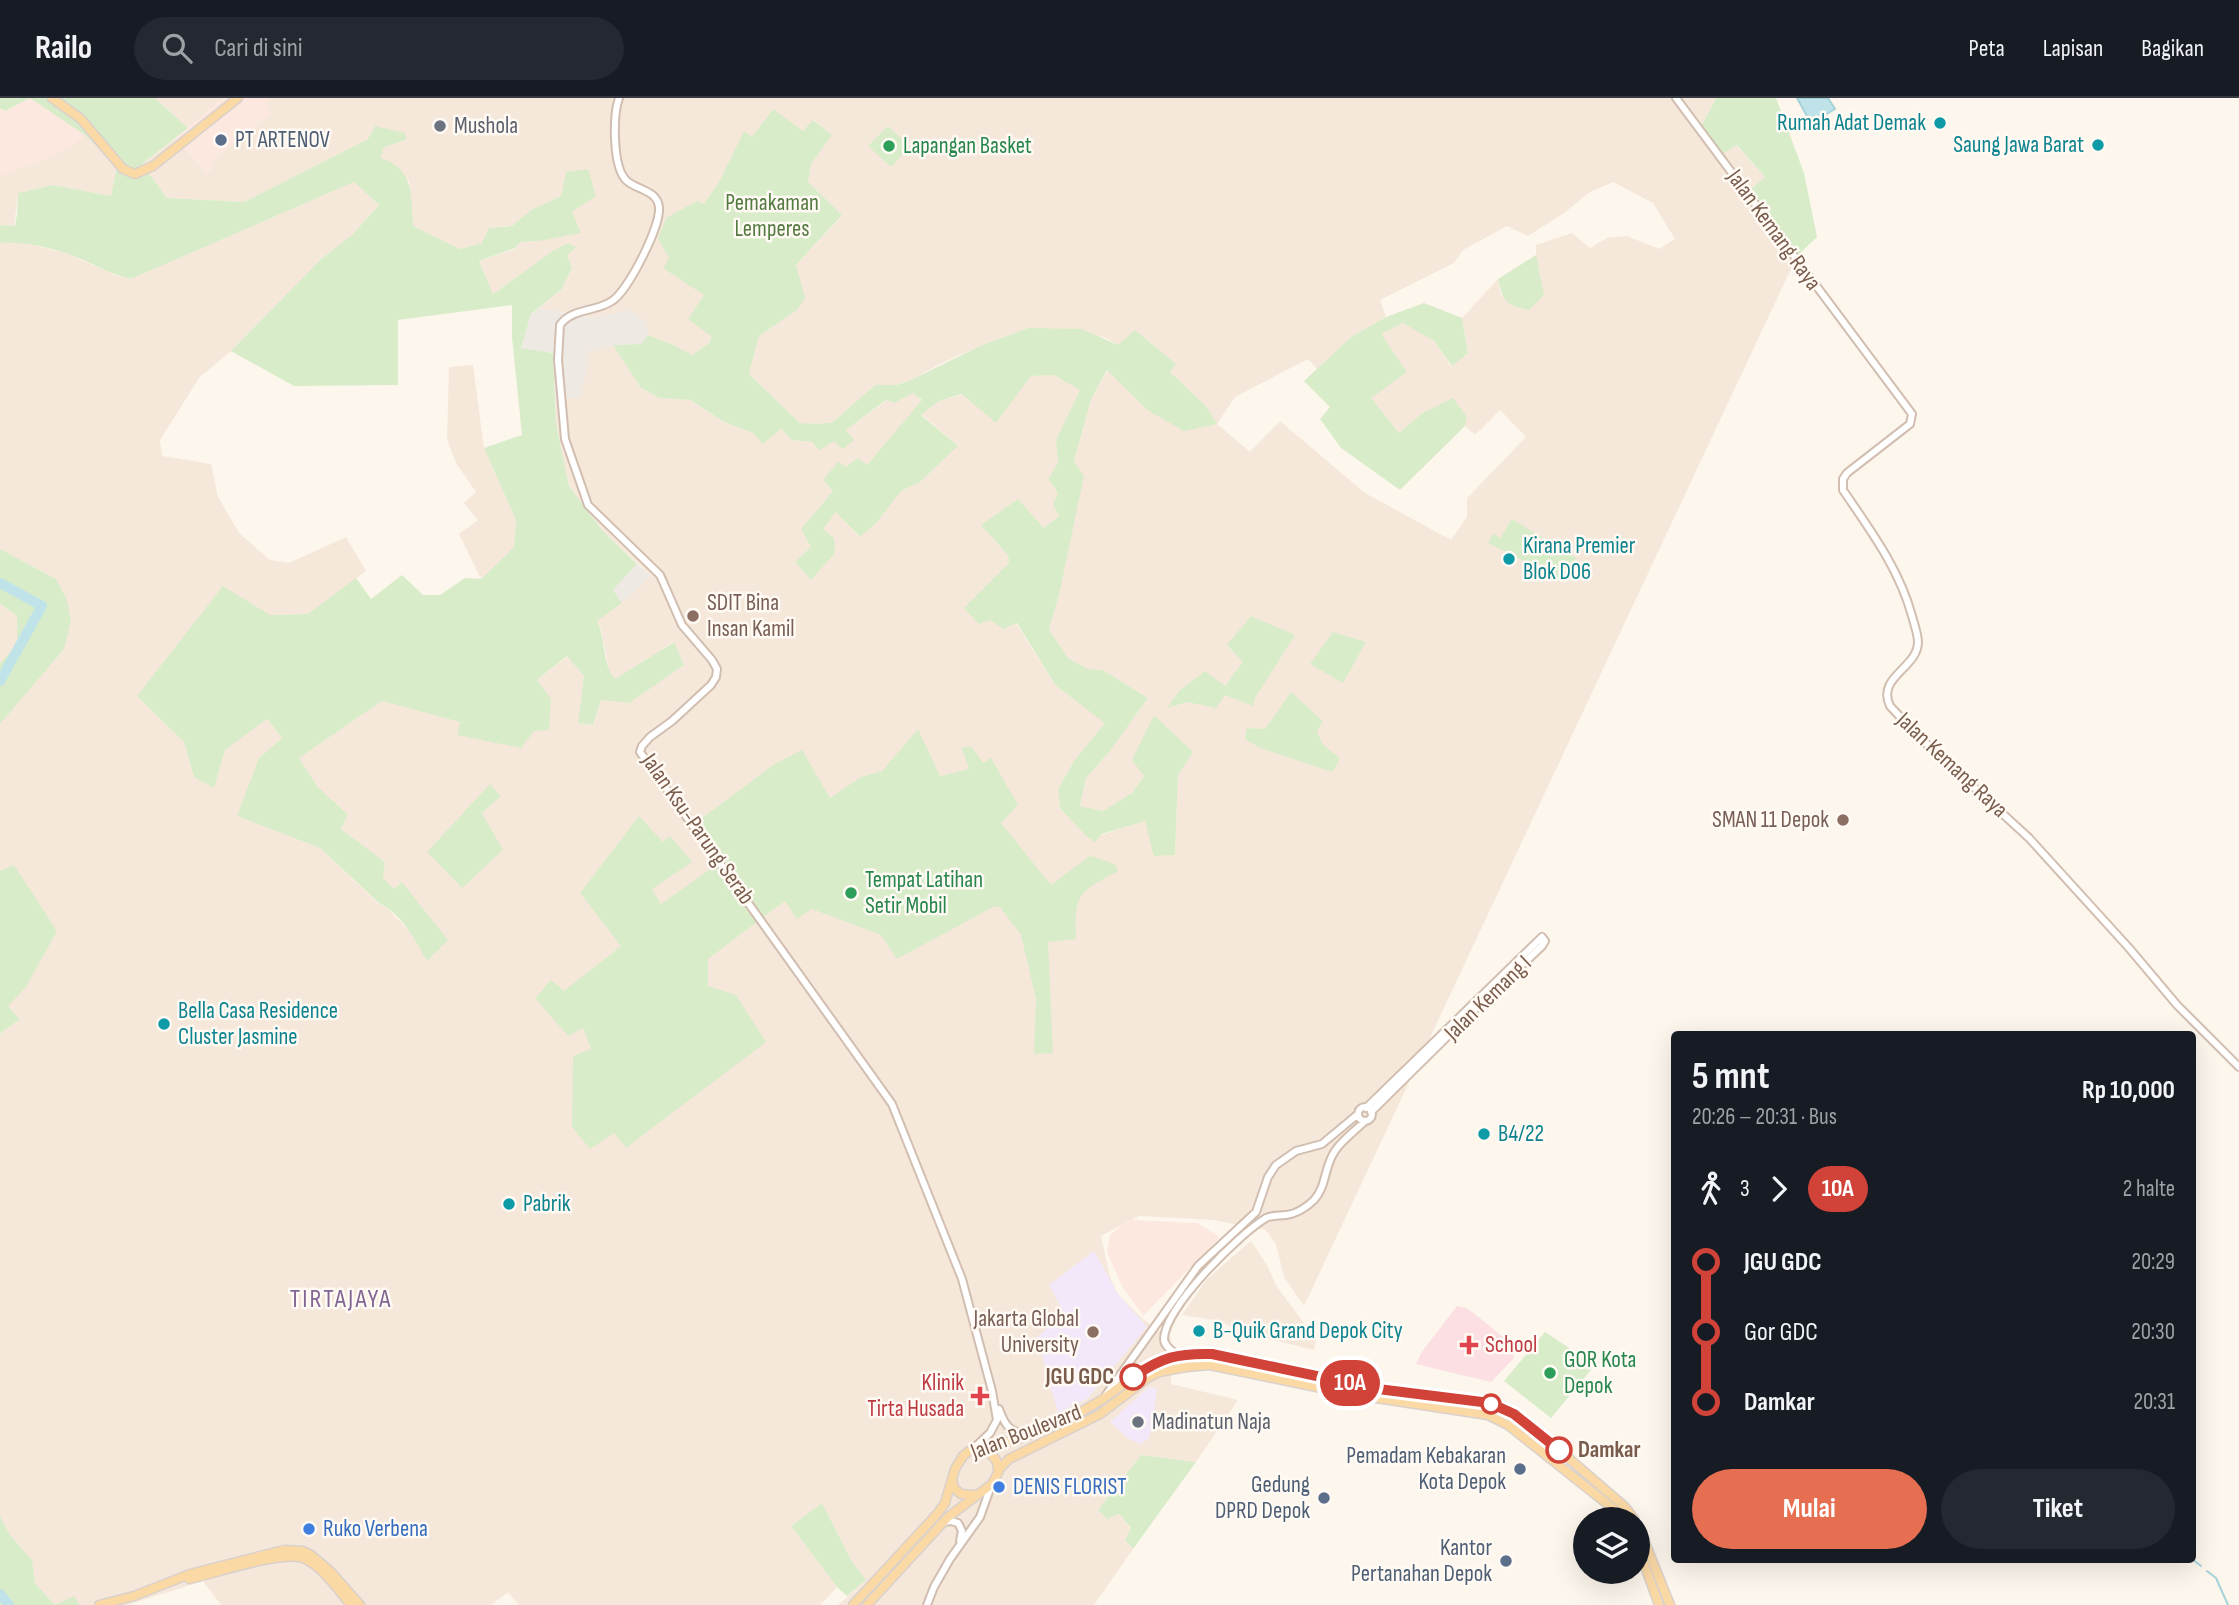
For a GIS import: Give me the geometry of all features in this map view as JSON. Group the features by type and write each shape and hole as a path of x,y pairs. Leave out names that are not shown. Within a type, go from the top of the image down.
{"main road":[{"path":"52,98 80,119 122,169 135,174 153,166 238,98"},
{"name":"Jalan Boulevard","path":"853,1605 938,1513 945,1503 952,1478 963,1456 972,1449 1032,1435 1103,1399 1154,1362 1187,1353 1212,1354 1378,1389 1490,1403 1514,1414 1625,1507"},
{"name":"Jalan Boulevard","path":"998,1471 1004,1463 1026,1449 1100,1414 1149,1377 1173,1369 1210,1365 1350,1394 1488,1415 1508,1425 1611,1507"},
{"path":"1529,1441 1534,1431"},
{"path":"972,1449 991,1454 998,1464 992,1484"},
{"path":"952,1478 954,1488 961,1494 978,1495"},
{"name":"Jalan Boulevard","path":"867,1605 942,1523 992,1484"},
{"path":"99,1605 134,1596 190,1573 284,1550 303,1551 311,1555 329,1570 360,1605"},
{"path":"1650,1555 1670,1605"},
{"path":"179,1579 298,1556 319,1569 351,1605"},
{"path":"1650,1580 1659,1605"}],"street":[{"name":"Jalan Ksu-Parung Serab","path":"619,98 615,118 620,170 627,181 650,193 657,200 657,225 618,297 607,304 569,316 559,327 565,439 589,505 660,575 682,625 717,669 711,685 642,746 641,754 729,873 892,1104 962,1279 994,1401 997,1414 995,1427 972,1449"},
{"name":"Jalan Kemang Raya","path":"1676,98 1912,414 1910,424 1847,473 1842,485 1895,569 1916,628 1916,652 1890,684 1887,693 1890,706 1917,735 2029,838 2177,1005 2239,1067"},
{"name":"Jalan Kemang I","path":"1542,937 1545,941 1542,946 1368,1110 1542,937"},
{"path":"1103,1399 1198,1266 1256,1212 1268,1178 1276,1165 1296,1151 1322,1144 1362,1108 1368,1110 1370,1118 1334,1152 1314,1200 1289,1215 1271,1216 1254,1227 1203,1273 1170,1320 1164,1338 1177,1355"},
{"path":"1358,1114 1361,1120 1365,1121"},
{"path":"1322,1144 1334,1152"},
{"path":"1260,1202 1271,1216"},
{"path":"1227,1238 1233,1245"},
{"name":"Jalan Ksu-Parung Serab","path":"994,1401 1010,1430 1018,1434 1032,1435"},
{"path":"928,1605 934,1587 980,1517 992,1484"},
{"path":"942,1523 955,1522 960,1527 962,1535 958,1547"}],"shaded area":[{"path":"30,98 85,135 117,165 111,196 53,185 18,193 14,227 0,225 0,108 5,111"},
{"path":"30,98 85,135 72,147 0,176 0,108 5,111"},
{"path":"155,98 223,98 188,128"},
{"path":"223,98 271,98 265,103 270,114 210,162 214,168 207,174 176,138"},
{"path":"271,98 1716,98 1701,127 1721,155 1736,145 1765,177 1797,256 1304,1306 1284,1277 1276,1244 1266,1230 1213,1220 1139,1216 1101,1236 1110,1277 1118,1294 1144,1320 1171,1338 1171,1384 1238,1400 1196,1462 1141,1455 1098,1510 1107,1518 1119,1514 1131,1529 1125,1540 1133,1549 1094,1605 838,1605 866,1580 851,1560 822,1503 791,1526 837,1587 820,1605 519,1605 508,1592 491,1605 221,1605 203,1581 127,1605 80,1605 74,1597 55,1605 35,1583 31,1560 10,1535 0,1516 0,1034 20,1019 7,1006 26,987 14,866 0,871 0,724 56,579 0,549 0,243 20,242 66,253 115,275 131,279 354,182 379,205 352,235 321,259 231,351 199,378 160,440 162,456 211,464 218,497 239,533 270,560 289,563 346,537 366,571 308,614 270,615 137,696 184,742 194,777 214,787 225,750 267,719 282,738 259,758 238,816 320,848 410,932 427,960 402,882 394,889 382,878 385,862 341,829 348,815 317,786 299,758 382,701 461,722 458,735 549,730 537,680 568,656 584,676 578,723 593,725 601,700 684,665 673,642 615,680 609,672 597,621 622,603 651,576 602,530 569,486 556,424 555,396 580,397 587,370 587,351 613,345 640,387 659,398 689,400 724,422 753,433 781,429 792,440 812,442 846,430 887,400 894,403 913,392 922,401 867,466 846,467 823,480 833,491 802,529 811,547 811,580 822,529 836,511 859,537 877,522 901,491 920,482 958,446 921,414 939,401 1031,376 1054,375 1081,390 1056,440 1059,463 1048,479 1058,493 1059,516 1044,528 1018,499 982,525 1008,555 1009,563 990,620 1016,623 1056,686 1106,723 1074,761 1058,789 1060,808 1085,835 1102,835 1145,820 1175,854 1178,774 1144,776 1132,793 1103,811 1080,806 1086,778 1110,751 1148,698 1103,670 1088,669 1068,658 1049,630 1059,595 1074,461 1091,400 1108,370 1147,410 1206,406 1170,372 1176,364 1135,330 1119,346 1104,337 1028,328 980,346 911,380 897,385 875,385 833,422 800,423 749,374 759,336 797,310 796,265 842,216 808,182 811,164 831,135 814,120 803,132 773,109 752,138 744,132 719,182 704,204 704,295 711,336 710,342 692,355 648,335 646,322 629,310 592,318 539,308 562,289 572,269 567,255 554,250 493,294 479,261 515,249 521,242 539,241 561,196 531,210 512,226 502,226 482,243 460,249 413,226 409,181 381,158 383,148 407,139 368,139 244,202 167,198 142,164 176,138 207,174 210,162 270,114 264,103","holes":["1613,182 1653,203 1675,239 1659,249 1627,236 1607,238 1590,248 1572,233 1536,245 1536,255 1501,296 1498,279 1462,318 1468,353 1451,366 1434,341 1403,322 1381,333 1371,398 1399,433 1421,414 1467,417 1465,426 1475,435 1500,410 1526,437 1467,498 1467,517 1451,540 1365,493 1280,421 1250,452 1217,424 1235,397 1308,359 1317,369 1351,337 1386,317 1380,300 1454,263 1463,250 1507,226 1528,236 1590,192","1295,634 1253,705 1225,695 1215,707 1187,702 1168,707 1225,686 1244,662 1227,645","1291,693 1323,721 1316,731 1322,743 1247,728 1265,729"]},
{"path":"539,308 592,318 629,310 646,322 648,335 641,344 613,345 588,351 587,370 580,398 555,396 553,353 521,348 531,314"},
{"path":"473,365 484,448 516,520 514,547 481,579 459,534 478,520 464,503 476,492 456,463 447,440 449,367"},
{"path":"637,564 651,576 622,603 613,590"},
{"path":"0,604 17,616 17,645 0,663"},
{"path":"1128,1220 1197,1223 1220,1237 1143,1316 1122,1286 1107,1252 1110,1235"},
{"path":"1251,1241 1267,1265 1277,1287 1316,1339 1314,1350 1240,1332 1221,1321 1182,1315 1207,1279"},
{"name":"Jakarta Global University","path":"1094,1251 1118,1294 1147,1327 1087,1399 1058,1413 1037,1337 1064,1313 1049,1285"},
{"name":"School","path":"1457,1306 1471,1311 1515,1350 1513,1359 1491,1382 1416,1364 1421,1353"},
{"path":"1149,1387 1157,1389 1151,1432 1148,1439 1140,1444 1129,1439 1110,1422"}],"green space":[{"path":"0,98 30,98 5,111 0,108"},
{"path":"30,98 155,98 188,128 142,164 167,198 244,202 368,139 375,126 405,133 407,139 383,148 381,158 400,169 406,177 411,194 413,226 460,249 482,243 489,228 512,226 531,210 561,196 566,172 588,169 596,196 572,212 581,233 521,242 515,248 479,261 493,294 554,250 568,243 576,247 567,255 572,268 562,289 531,314 521,348 553,353 556,424 569,486 602,530 637,564 613,590 622,603 597,621 611,673 615,679 674,642 684,665 629,703 601,700 593,725 578,723 584,676 567,656 537,680 551,699 549,730 534,731 521,748 457,735 460,722 382,701 299,758 317,786 348,815 341,829 385,862 383,878 394,889 402,882 448,940 427,961 413,936 395,914 380,904 320,848 237,816 259,758 282,738 267,719 225,750 214,788 194,777 184,742 137,696 223,586 270,615 308,614 356,578 371,599 402,575 423,595 440,595 465,578 481,579 514,547 516,520 484,448 522,435 512,337 512,305 398,320 398,385 294,386 231,351 321,259 352,235 379,205 354,182 131,279 41,246 0,243 0,225 15,226 18,193 53,185 111,196 117,166 85,135"},
{"path":"1716,98 1776,98 1804,173 1817,237 1797,256 1748,192 1765,177 1737,145 1720,156 1701,127"},
{"name":"Pemakaman Lemperes","path":"773,109 803,131 813,120 832,135 811,164 808,182 842,215 796,265 805,298 797,310 759,336 749,374 800,423 833,422 875,385 897,385 911,380 980,346 1028,328 1082,329 1118,345 1135,330 1176,364 1170,372 1206,406 1217,424 1184,431 1147,410 1107,370 1091,400 1074,461 1084,476 1049,630 1068,658 1088,669 1103,670 1148,698 1110,751 1086,778 1080,806 1103,811 1132,793 1144,776 1132,760 1154,715 1193,752 1178,775 1175,855 1154,856 1145,821 1102,834 1095,842 1060,808 1058,789 1074,761 1105,723 1056,686 1017,623 1003,629 990,620 979,624 964,608 1009,563 1008,555 981,525 1018,499 1044,528 1059,516 1053,504 1058,493 1048,479 1058,463 1056,440 1080,390 1054,375 1031,376 996,423 962,394 939,401 921,415 958,446 920,482 901,491 877,522 860,537 836,512 823,529 834,538 835,553 811,580 795,562 811,547 801,529 833,491 823,480 838,462 846,467 858,458 867,465 922,400 913,393 894,403 886,400 846,430 854,440 843,449 834,441 820,450 812,442 792,440 781,429 763,444 753,433 724,422 690,400 659,398 640,387 613,345 641,344 648,335 692,355 710,342 711,336 688,319 704,295 663,268 669,258 658,239 666,218 697,201 704,204 719,182 744,131 752,137"},
{"name":"Lapangan Basket","path":"888,126 910,147 891,167 868,146"},
{"path":"1536,255 1544,295 1529,310 1510,304 1504,298 1498,279"},
{"path":"1424,303 1462,318 1468,353 1452,366 1434,341 1403,323 1381,334 1407,372 1371,398 1399,433 1421,414 1453,398 1467,417 1465,426 1400,490 1341,448 1320,419 1330,407 1304,381 1351,337 1386,317"},
{"path":"1512,519 1576,558 1564,581 1488,543 1493,534 1500,538"},
{"path":"0,549 56,579 67,600 71,621 64,649 0,724 0,663 17,645 17,616 0,604"},
{"path":"1251,616 1295,635 1255,698 1253,706 1225,695 1216,708 1187,702 1167,708 1179,691 1205,671 1225,686 1243,662 1227,645"},
{"path":"1333,632 1366,642 1343,683 1310,664"},
{"path":"1291,692 1323,721 1317,731 1322,743 1340,759 1332,772 1260,748 1245,739 1247,728 1265,729"},
{"path":"918,729 940,776 969,769 962,748 971,746 983,763 991,758 1018,805 1001,823 1051,885 1090,856 1115,864 1118,871 1095,884 1082,896 1076,912 1076,939 1048,942 1053,1053 1034,1054 1036,999 1021,935 1000,907 993,907 897,959 881,935 812,909 797,919 785,901 708,959 708,986 736,995 766,1042 626,1148 614,1133 590,1149 572,1127 573,1056 591,1049 583,1028 568,1036 535,998 551,980 564,991 621,946 580,893 639,816 663,842 670,836 692,862 652,889 661,904 726,858 698,821 773,765 802,750 830,798 861,777 882,771"},
{"path":"490,784 501,796 482,813 503,850 462,888 427,852"},
{"path":"14,865 57,931 26,987 8,1006 20,1019 0,1034 0,871"},
{"name":"GOR Kota Depok","path":"1545,1332 1595,1365 1551,1418 1504,1381"},
{"path":"1141,1455 1196,1462 1133,1549 1125,1540 1131,1528 1119,1514 1107,1519 1098,1510"},
{"path":"822,1503 851,1560 866,1580 847,1596 837,1587 791,1526"},
{"path":"0,1516 10,1535 32,1560 35,1583 55,1605 0,1605"},
{"path":"74,1596 80,1605 55,1605"}],"water":[{"path":"1797,98 1828,98 1835,109 1811,123"}],"waterway":[{"path":"0,583 42,606 0,681"},
{"path":"2196,1562 2201,1566"},
{"path":"2207,1571 2216,1578 2228,1605"},
{"path":"0,1594 9,1605"}],"bus line":[{"name":"10A","path":"1133,1377 1154,1362 1167,1357 1187,1353 1212,1354 1378,1389 1490,1403 1514,1414 1559,1450"}],"place":[{"name":"Rumah Adat Demak","path":"1940,123"},
{"name":"Mushola","path":"440,126"},
{"name":"PT ARTENOV","path":"221,140"},
{"name":"Saung Jawa Barat","path":"2098,145"},
{"name":"Lapangan Basket","path":"889,146"},
{"name":"Kirana Premier Blok D06","path":"1509,559"},
{"name":"SDIT Bina Insan Kamil","path":"693,616"},
{"name":"SMAN 11 Depok","path":"1843,820"},
{"name":"Tempat Latihan Setir Mobil","path":"851,893"},
{"name":"Bella Casa Residence Cluster Jasmine","path":"164,1024"},
{"name":"B4/22","path":"1484,1134"},
{"name":"Pabrik","path":"509,1204"},
{"name":"B-Quik Grand Depok City","path":"1199,1331"},
{"name":"Jakarta Global University","path":"1093,1332"},
{"name":"School","path":"1469,1345"},
{"name":"GOR Kota Depok","path":"1550,1373"},
{"name":"JGU GDC","path":"1133,1377"},
{"name":"Klinik Tirta Husada","path":"980,1396"},
{"name":"Madinatun Naja","path":"1138,1422"},
{"name":"Damkar","path":"1559,1450"},
{"name":"Pemadam Kebakaran Kota Depok","path":"1520,1469"},
{"name":"DENIS FLORIST","path":"999,1487"},
{"name":"Gedung DPRD Depok","path":"1324,1498"},
{"name":"Ruko Verbena","path":"309,1529"},
{"name":"Kantor Pertanahan Depok","path":"1506,1561"}],"district":[{"name":"TIRTAJAYA","path":"341,1299"}]}
